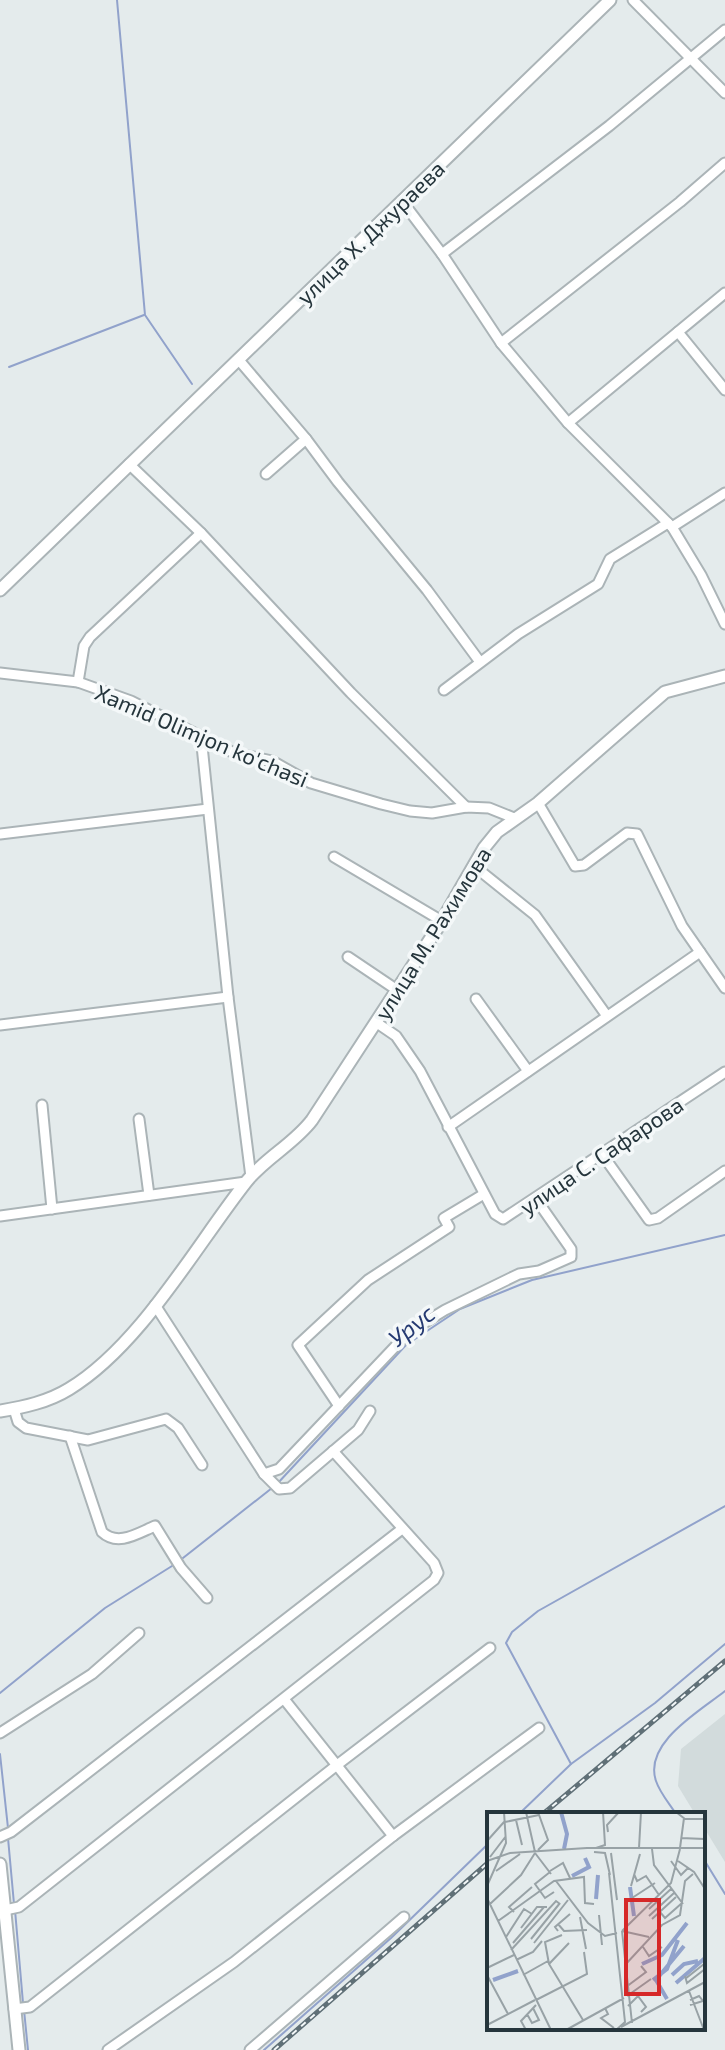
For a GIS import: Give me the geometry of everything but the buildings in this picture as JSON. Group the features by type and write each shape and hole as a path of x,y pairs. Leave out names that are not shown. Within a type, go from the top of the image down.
{"street":[{"name":"улица Х. Джураева","path":"0,590 610,0"},
{"path":"633,0 725,93"},
{"path":"442,254 725,30"},
{"path":"501,343 725,163"},
{"path":"402,201 442,254 501,343 568,423 670,525 701,575 725,624"},
{"path":"568,423 725,293"},
{"path":"678,332 725,390"},
{"path":"238,359 427,590 480,662"},
{"path":"266,474 306,439"},
{"path":"129,464 201,533 351,693 466,807"},
{"path":"444,690 480,662 598,584 610,559 725,493"},
{"name":"Xamid Olimjon ko'chasi","path":"78,682 84,646 90,637 201,533"},
{"name":"Xamid Olimjon ko'chasi","path":"0,673 78,682 131,701 234,753 272,761 311,783 381,804 432,813 466,807 489,808 514,818"},
{"name":"улица М. Рахимова","path":"0,1411 51,1398 69,1389 117,1351 249,1179 306,1127 377,1023 490,839 538,803 665,692 725,676"},
{"path":"0,1216 249,1179 201,736"},
{"path":"538,803 575,866 584,865 627,833 637,834 682,926 725,988"},
{"path":"0,834 208,809"},
{"path":"334,857 442,921"},
{"path":"474,866 535,915 607,1016"},
{"path":"448,1127 700,952"},
{"path":"348,957 397,990"},
{"path":"0,1025 228,997"},
{"path":"476,999 528,1071"},
{"name":"улица С. Сафарова","path":"377,1023 396,1036 420,1071 484,1194 498,1218 503,1219 725,1072"},
{"path":"42,1105 52,1209"},
{"path":"139,1119 149,1195"},
{"path":"602,1154 649,1220 658,1218 725,1171"},
{"name":"улица С. Сафарова","path":"339,1406 298,1345 368,1280 449,1227 444,1218 484,1194"},
{"path":"264,1474 279,1469 409,1332 445,1310 519,1274 539,1271 571,1257 571,1249 536,1199"},
{"path":"155,1305 264,1474 284,1490 358,1430 370,1411"},
{"path":"14,1409 18,1422 26,1428 88,1440 166,1419 175,1423 202,1465"},
{"path":"70,1436 102,1532 119,1540 155,1526 181,1568 207,1598"},
{"path":"5,1910 19,1907 437,1577 434,1563 333,1451"},
{"path":"5,1835 402,1529"},
{"path":"1,1733 92,1674 139,1633"},
{"path":"14,2009 30,2007 490,1648"},
{"path":"284,1699 393,1836"},
{"path":"108,2050 234,1962 393,1836 539,1728"},
{"path":"0,1864 19,2050"},
{"path":"250,2050 404,1917"}],"shaded area":[{"path":"725,1714 725,1862 705,1829 705,1812 694,1812 678,1786 681,1749"}],"waterway":[{"path":"117,0 145,315 192,384"},
{"path":"9,367 144,315"},
{"name":"Урус","path":"277,1484 406,1345 460,1309 532,1280 725,1235"},
{"name":"Урус","path":"183,1558 272,1488"},
{"path":"571,1764 506,1643 512,1632 538,1611 725,1506"},
{"name":"Урус","path":"0,1693 105,1608 172,1566"},
{"path":"521,1812 571,1764 655,1703 725,1644"},
{"path":"675,1812 656,1781 654,1767 658,1754 676,1729 725,1691"},
{"name":"Урус","path":"0,1754 8,1828"},
{"name":"Урус","path":"8,1838 14,1904"},
{"path":"264,2050 391,1938 487,1845"},
{"path":"705,1861 725,1894"},
{"name":"Урус","path":"15,1910 23,2003"},
{"name":"Урус","path":"24,2010 28,2050"}],"railway":[{"path":"545,1812 725,1661"},
{"path":"274,2050 487,1864"}]}
